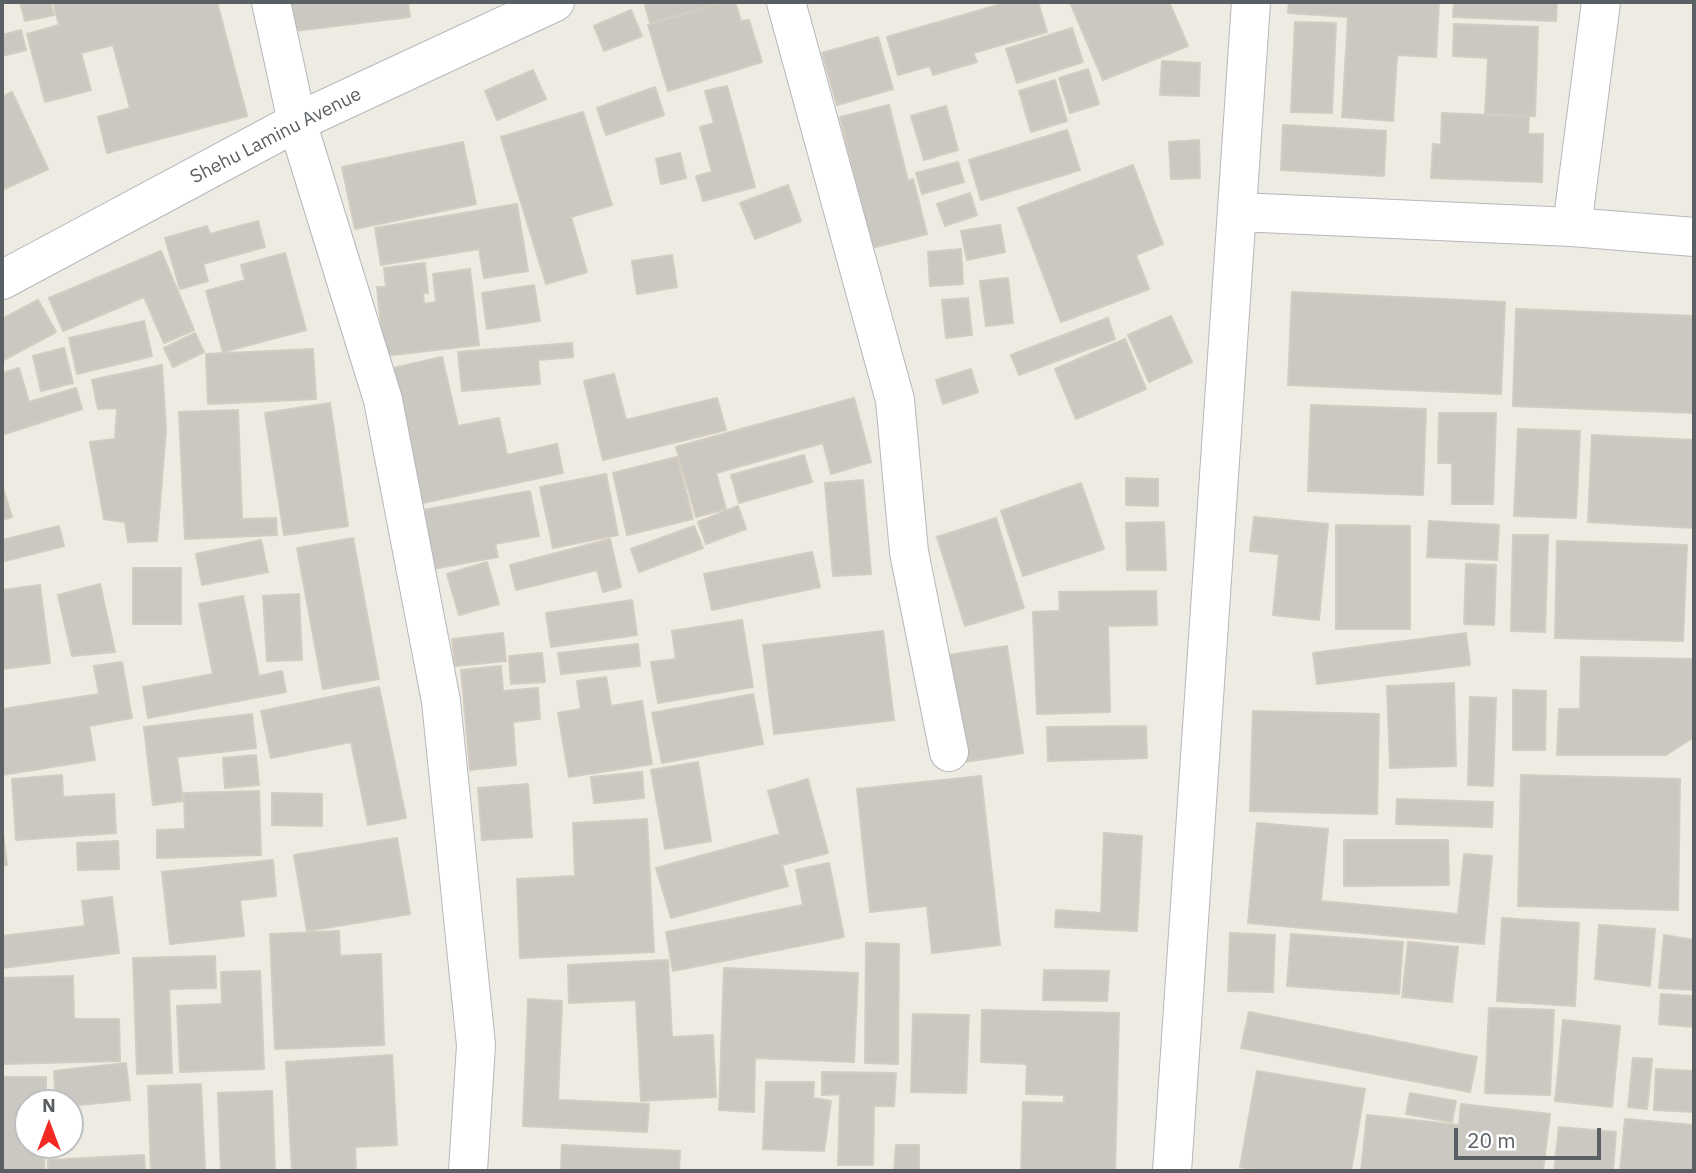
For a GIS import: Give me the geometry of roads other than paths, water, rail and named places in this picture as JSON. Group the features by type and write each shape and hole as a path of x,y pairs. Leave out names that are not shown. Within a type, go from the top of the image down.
{"street":[{"path":"271,2 297,122 383,400 441,701 476,1045 468,1171"},
{"name":"Shehu Laminu Avenue","path":"2,280 297,122 555,2"},
{"path":"786,2 895,400 909,552 949,752"},
{"path":"1172,1171 1251,2"},
{"path":"1572,227 1601,2"},
{"path":"1238,212 1572,227 1694,237"}]}
